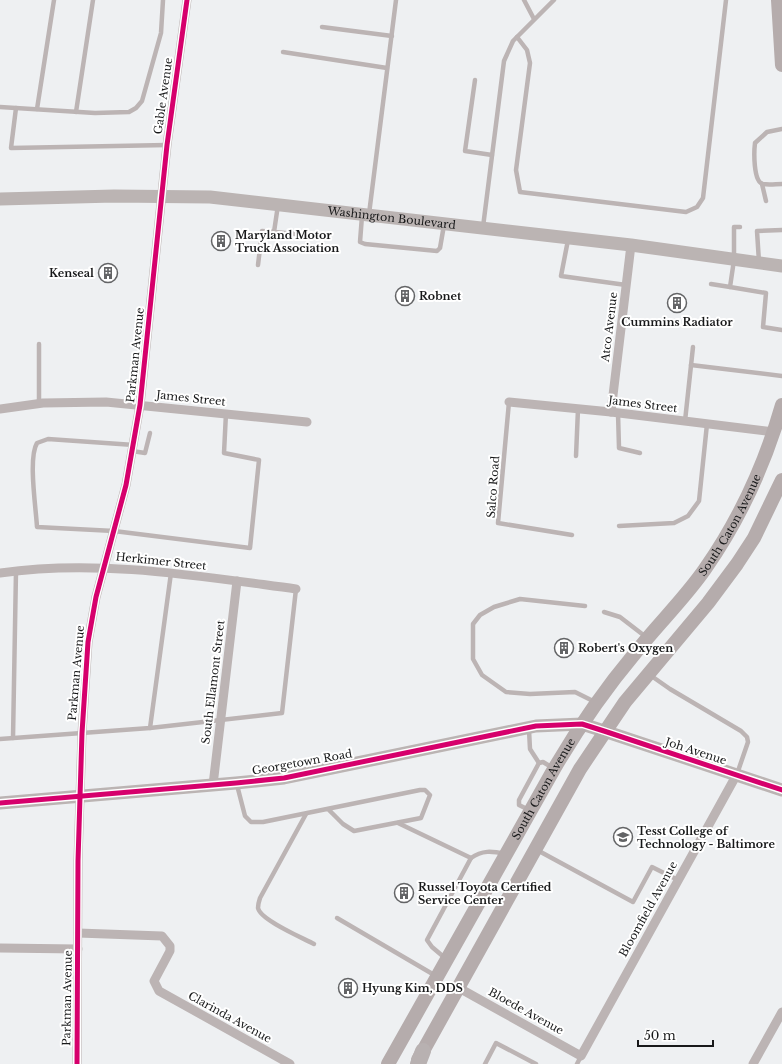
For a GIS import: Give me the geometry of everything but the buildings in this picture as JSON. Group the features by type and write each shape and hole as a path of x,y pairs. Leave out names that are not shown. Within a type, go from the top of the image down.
{"main road":[{"path":"778,0 782,65"},
{"name":"South Caton Avenue","path":"388,1064 554,769 582,724 648,638 704,570 731,529 748,498 778,433 782,405"},
{"name":"South Caton Avenue","path":"419,1060 580,769 604,730 648,673 723,584 754,538 782,480"},
{"name":"South Caton Avenue","path":"769,509 782,494"}],"street":[{"name":"Gable Avenue","path":"161,195 187,0"},
{"name":"Washington Boulevard","path":"0,199 161,195 210,197 568,238 782,266"},
{"name":"Parkman Avenue","path":"77,1064 78,861 82,733 88,642 93,612 126,485 133,448 140,405 161,195"},
{"name":"Atco Avenue","path":"615,413 626,285 631,246"},
{"name":"James Street","path":"0,409 39,403 106,402 307,422"},
{"name":"James Street","path":"508,402 685,421 778,433"},
{"name":"Herkimer Street","path":"0,573 47,567 104,567 237,581 296,589"},
{"name":"South Ellamont Street","path":"213,785 237,581"},
{"name":"Georgetown Road","path":"0,802 284,778 528,727 582,724 604,730"},
{"name":"Joh Avenue","path":"604,730 782,790"},
{"name":"Bloomfield Avenue","path":"579,1060 737,774"},
{"name":"Clarinda Avenue","path":"78,933 156,935 167,940 170,946 170,951 154,981 159,991 290,1064"},
{"path":"0,948 78,949"},
{"name":"Bloede Avenue","path":"458,988 579,1060"},
{"path":"753,1064 782,1012"}],"lane":[{"path":"37,109 54,0"},
{"path":"76,112 93,0"},
{"path":"0,107 76,112 129,112 140,104 161,32 163,0"},
{"path":"396,0 388,68 360,242 365,244 437,251 440,248 444,224"},
{"path":"524,0 534,19"},
{"path":"483,228 504,61 507,51 517,37 554,0"},
{"path":"517,37 527,50 530,63 516,170 520,192 686,212 698,207 703,198 726,0"},
{"path":"322,27 392,36"},
{"path":"283,52 388,68"},
{"path":"475,80 465,151 492,155"},
{"path":"16,108 11,148 167,145"},
{"path":"766,201 762,184 757,176 754,154 755,143 767,132 782,129"},
{"path":"762,184 782,184"},
{"path":"274,232 278,205"},
{"path":"730,287 734,260 734,227 740,227"},
{"path":"759,263 757,231 782,230"},
{"path":"258,265 262,231 320,236"},
{"path":"568,238 561,276 626,285"},
{"path":"711,284 766,293 763,328 782,330"},
{"path":"39,344 39,403"},
{"path":"685,421 693,347"},
{"path":"691,365 782,376"},
{"name":"Salco Road","path":"508,402 498,523 572,535"},
{"path":"576,456 578,409"},
{"path":"150,433 145,453 133,448 48,439 37,443 34,448 33,468 37,527 114,531 250,548 259,460 224,453 226,413"},
{"path":"615,413 619,448 640,453"},
{"path":"619,526 674,523 688,516 699,501 707,424"},
{"path":"13,738 16,571"},
{"path":"150,728 171,574"},
{"path":"0,740 150,728 282,714 296,589"},
{"path":"585,606 520,599 494,607 480,615 473,624 473,659 475,665 482,674 496,687 506,692 530,694 575,692 597,703"},
{"path":"604,612 620,617 648,638"},
{"path":"648,673 670,689 742,731 747,737 748,742 737,774"},
{"path":"528,727 530,749 539,763"},
{"path":"539,763 543,762 554,769"},
{"path":"531,811 519,805 519,800 539,763"},
{"path":"236,783 245,816 251,822 263,822 306,814 328,809 425,790 430,795 421,818 354,831 343,824 328,809"},
{"path":"306,814 260,898 258,907 260,913 269,920 314,944"},
{"path":"398,823 471,858"},
{"path":"535,850 633,902 652,866 678,880"},
{"path":"447,960 432,947 427,940 471,858 477,853 490,851 506,854"},
{"path":"337,918 437,977"},
{"path":"485,1064 496,1043 536,1064"}],"cycle path":[{"path":"77,1064 78,861 82,733 88,642 96,597 126,485 140,405 167,145 187,0"},
{"path":"0,803 284,778 536,726 582,724 782,790"}],"place":[{"name":"Maryland Motor Truck Association","path":"221,241"},
{"name":"Kenseal","path":"108,273"},
{"name":"Robnet","path":"405,296"},
{"name":"Cummins Radiator","path":"677,303"},
{"name":"Robert's Oxygen","path":"564,648"},
{"name":"Tesst College of Technology - Baltimore","path":"623,837"},
{"name":"Russel Toyota Certified Service Center","path":"404,893"},
{"name":"Hyung Kim, DDS","path":"348,988"}]}
